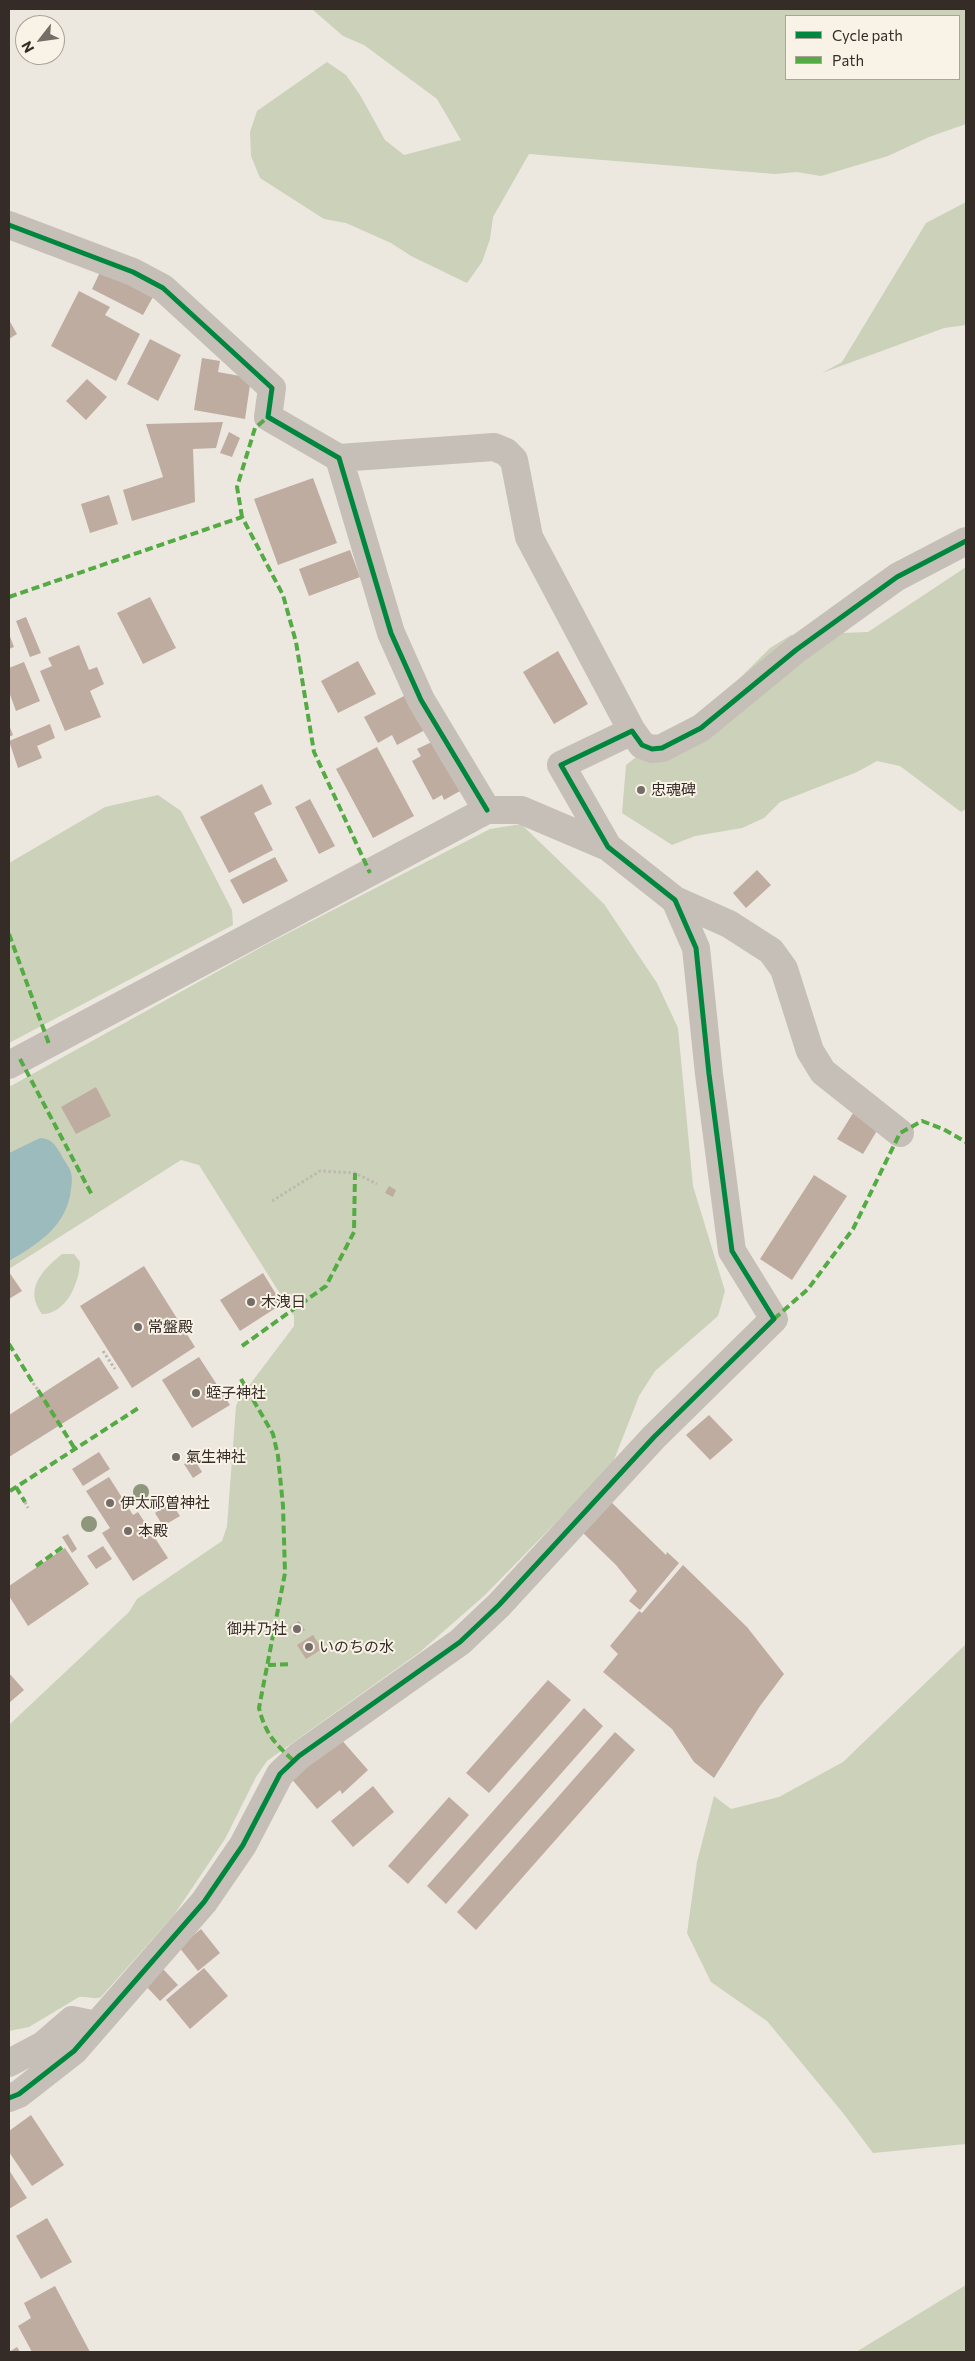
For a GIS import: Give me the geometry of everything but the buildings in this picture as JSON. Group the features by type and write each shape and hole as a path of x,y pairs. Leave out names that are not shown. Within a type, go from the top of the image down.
{"street":[{"path":"9,225 133,272 163,288 272,388 268,418 339,458 494,447 506,452 514,460 529,537 632,731 642,745 652,749 662,748 701,728 796,650 897,577 966,541"},
{"path":"339,458 391,633 421,700 487,810"},
{"path":"608,848 560,765 632,731"},
{"path":"9,1065 487,810 521,810 608,848 676,900 730,924 771,951 784,969 810,1051 823,1072 900,1133"},
{"path":"9,2098 19,2094 74,2051 204,1902 242,1845 280,1774 298,1756 467,1636 499,1606 654,1437 774,1319 732,1251 708,1074 696,948 676,900"},
{"path":"9,2064 43,2045 72,2020 96,2025"}],"path":[{"path":"272,1201 320,1171 355,1173 377,1184"},
{"path":"103,1350 115,1369"},
{"path":"32,1382 38,1390"},
{"path":"25,1502 28,1508"}],"green space":[{"path":"312,9 966,9 966,124 929,137 888,156 821,176 797,172 775,174 529,154 493,217 490,239 482,262 467,283 411,256 391,243 346,223 324,219 260,178 251,156 250,132 257,111 327,62 346,75 360,95 385,140 404,155 461,140 437,99 364,45 343,36"},
{"path":"966,202 966,325 944,328 822,373 842,362 926,223"},
{"path":"966,567 966,809 961,812 900,766 877,761 857,772 780,802 764,818 742,828 695,836 672,845 622,813 626,765 665,734 706,712 770,648 791,635 868,632"},
{"path":"158,795 181,811 232,910 233,925 9,1043 9,863 105,807"},
{"path":"521,824 604,904 657,983 678,1028 693,1186 725,1291 718,1316 655,1371 639,1396 612,1465 485,1595 420,1652 267,1761 256,1777 225,1839 174,1915 101,1997 79,1997 29,2027 9,2031 9,1725 129,1612 137,1599 222,1541 227,1526 236,1406 239,1399 294,1326 294,1316 199,1165 181,1160 9,1269 9,1087 267,944 490,829"},
{"path":"62,1254 74,1254 80,1262 74,1288 70,1296 58,1309 42,1314 35,1297 37,1281 47,1267"},
{"path":"966,1644 966,2144 873,2153 843,2113 767,2021 711,1982 687,1933 697,1862 714,1796 731,1809 779,1797 843,1762"},
{"path":"966,2285 966,2352 856,2352"}],"water":[{"path":"40,1138 53,1143 69,1169 72,1178 70,1196 66,1208 55,1227 29,1249 9,1261 9,1153"}],"marked path":[{"path":"242,517 237,487 255,428 268,417"},
{"path":"9,597 242,517 283,595 296,642 314,752 370,873"},
{"path":"9,934 49,1044"},
{"path":"20,1059 92,1195"},
{"path":"774,1319 808,1289 853,1229 900,1133 922,1121 943,1129 966,1142"},
{"path":"242,1346 326,1286 354,1232 355,1173"},
{"path":"9,1344 33,1383"},
{"path":"241,1379 273,1434 278,1456 283,1506 285,1573 259,1708 264,1724 272,1738 294,1761"},
{"path":"38,1390 75,1449"},
{"path":"10,1491 140,1407"},
{"path":"16,1487 25,1502"},
{"path":"36,1566 64,1546"},
{"path":"268,1665 291,1664"}],"cycle path":[{"path":"9,225 133,272 163,288 272,388 268,417 339,458 391,633 421,700 487,810"},
{"path":"9,2098 19,2094 74,2051 204,1902 243,1845 280,1774 299,1756 460,1642 499,1605 654,1437 774,1319 732,1251 709,1074 696,948 675,900 608,847 561,765 632,731 642,745 652,749 662,748 701,728 796,650 897,577 966,541"}],"place":[{"name":"忠魂碑","path":"641,790"},
{"name":"木洩日","path":"251,1302"},
{"name":"常盤殿","path":"138,1327"},
{"name":"蛭子神社","path":"196,1393"},
{"name":"氣生神社","path":"176,1457"},
{"name":"伊太祁曽神社","path":"110,1503"},
{"name":"本殿","path":"128,1531"},
{"name":"御井乃社","path":"297,1629"},
{"name":"いのちの水","path":"309,1647"}]}
